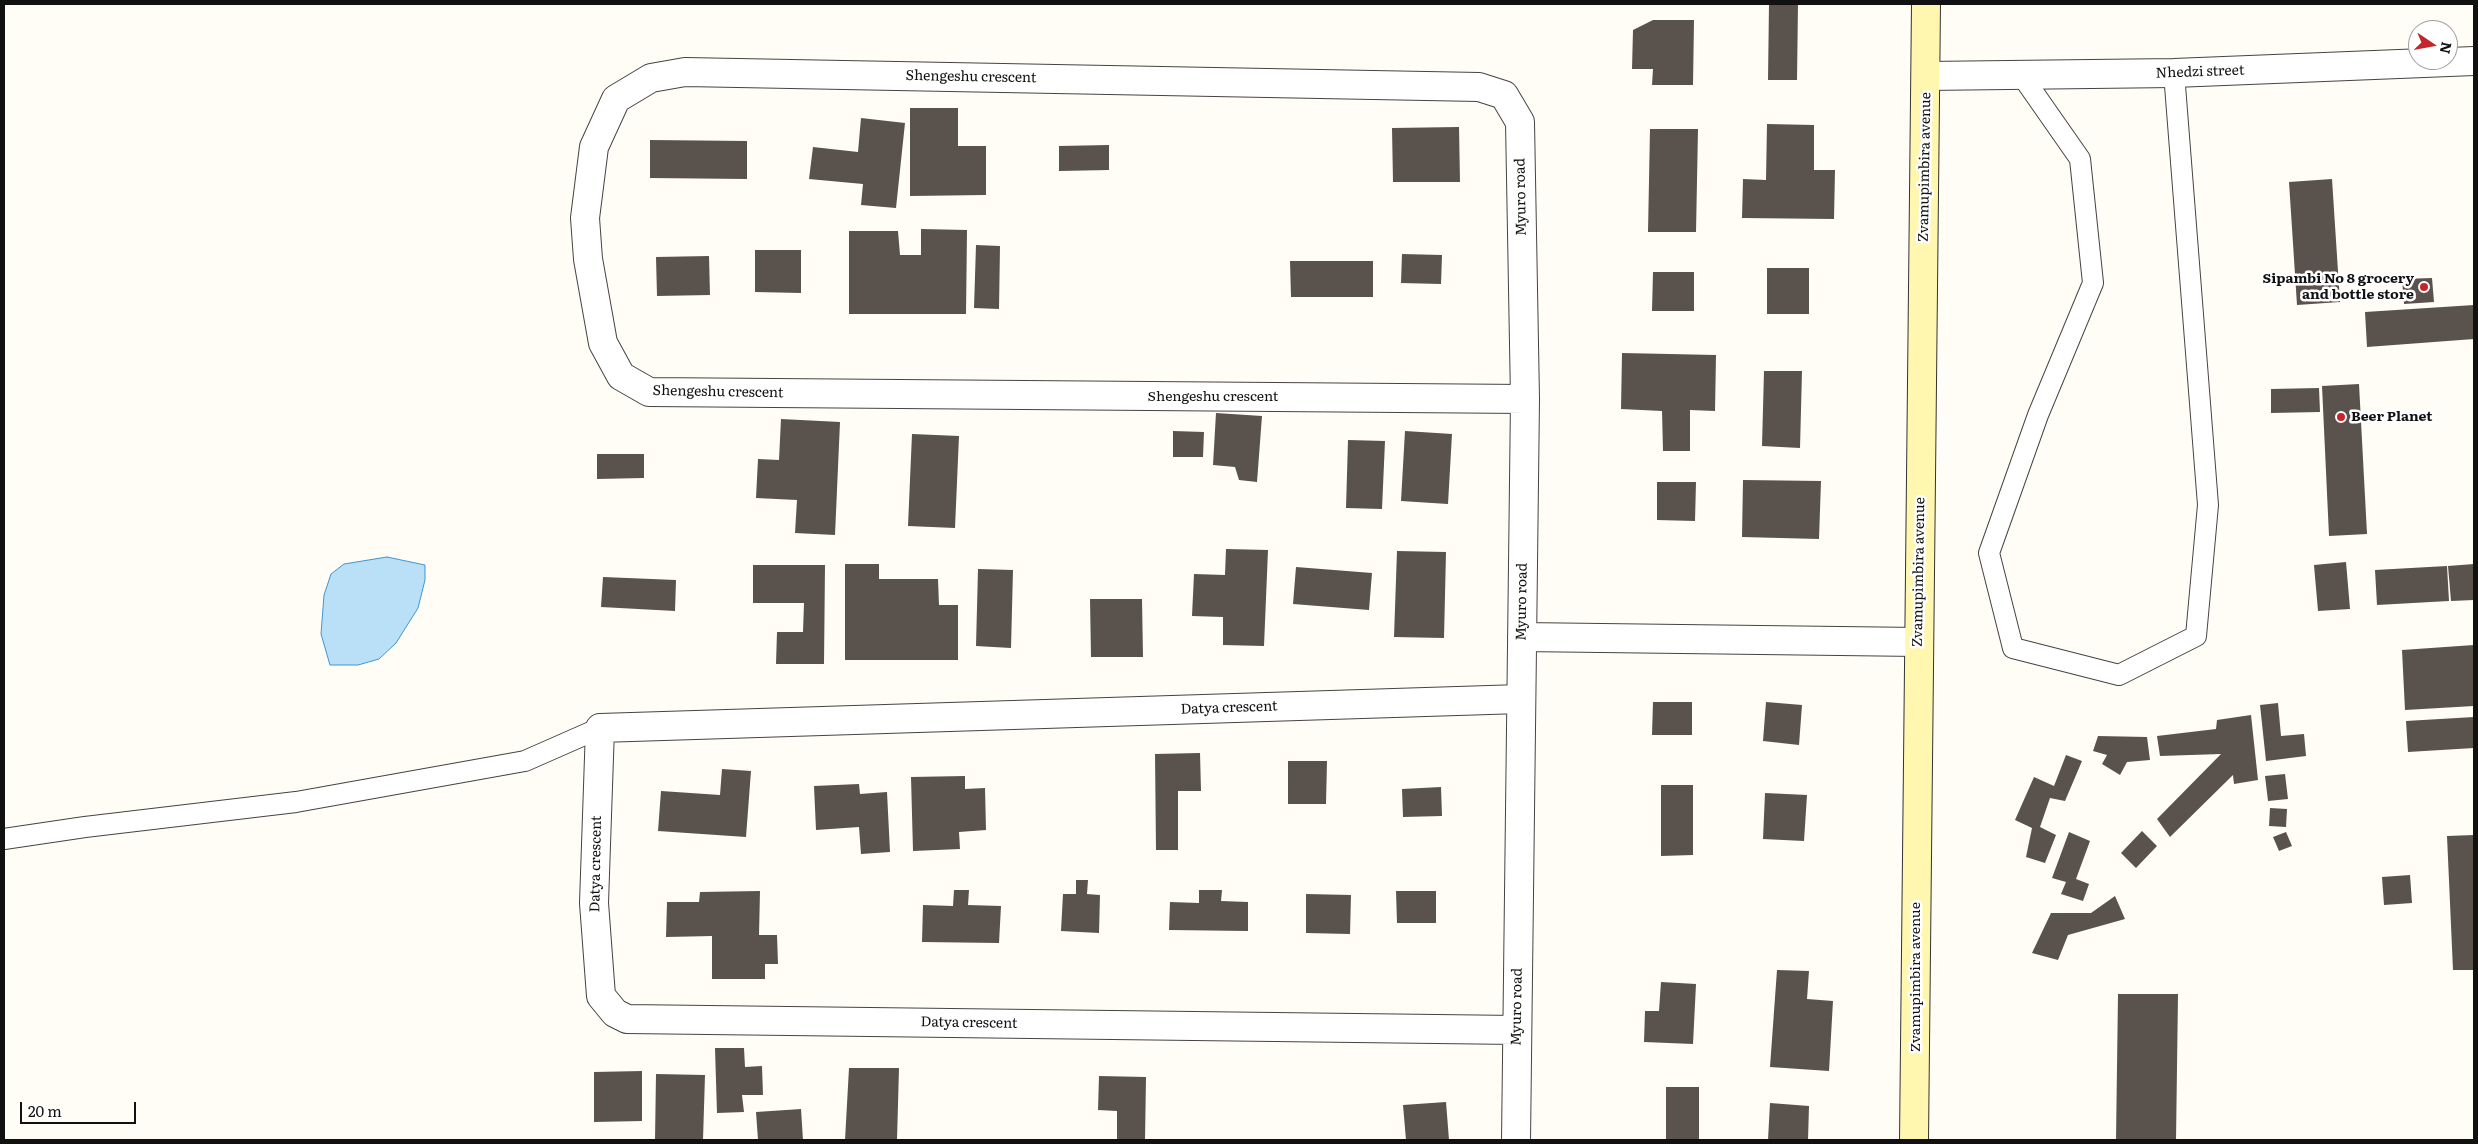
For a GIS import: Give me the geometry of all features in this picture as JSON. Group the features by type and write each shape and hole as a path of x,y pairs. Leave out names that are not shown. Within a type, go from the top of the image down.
{"street":[{"name":"Zvamupimbira avenue","path":"1914,1140 1926,4"},
{"name":"Nhedzi street","path":"1926,76 2174,73 2474,62"},
{"name":"Shengeshu crescent","path":"1479,87 695,72 651,78 616,99 594,147 585,218 588,259 603,343 621,376 650,392 1525,399"},
{"name":"Myuro road","path":"1479,87 1504,95 1520,122 1525,399 1516,1140"},
{"path":"1522,637 1918,642"},
{"name":"Datya crescent","path":"1517,1030 627,1019 615,1013 601,996 594,903 600,728 1521,699"}],"lane":[{"path":"2022,76 2080,159 2093,283 2038,415 1989,553 2012,648 2119,675 2196,636 2208,506 2174,73"},
{"path":"4,839 85,826 296,802 525,761 600,728"}],"water":[{"path":"387,557 425,565 425,580 418,608 396,643 379,659 358,665 330,665 321,634 324,595 331,574 344,564"}],"building":[{"path":"1769,4 1798,4 1797,80 1768,80"},
{"path":"1653,20 1694,20 1693,85 1652,85 1653,69 1632,69 1633,30"},
{"path":"910,108 958,108 958,146 986,146 986,195 910,196"},
{"path":"861,118 905,123 896,208 861,205 863,184 809,179 813,147 858,152"},
{"path":"1767,124 1814,125 1814,170 1835,170 1834,219 1742,218 1743,179 1766,180"},
{"path":"1459,127 1460,182 1393,182 1392,128"},
{"path":"1650,129 1698,129 1696,232 1648,232"},
{"path":"650,140 747,141 747,179 650,178"},
{"path":"1109,145 1109,170 1059,171 1059,146"},
{"path":"2332,179 2340,302 2297,305 2289,182"},
{"path":"921,229 967,230 966,314 849,314 849,231 898,231 900,255 921,255"},
{"path":"976,245 1000,246 999,309 974,308"},
{"path":"755,250 801,250 801,293 755,292"},
{"path":"1402,254 1442,255 1441,284 1401,283"},
{"path":"709,256 710,295 657,296 656,257"},
{"path":"1290,261 1373,261 1373,297 1291,297"},
{"path":"1767,268 1809,268 1809,314 1767,314"},
{"path":"1653,272 1694,272 1694,311 1652,311"},
{"path":"2432,278 2434,302 2404,304 2402,279"},
{"path":"2474,305 2474,339 2367,347 2365,312"},
{"path":"1622,353 1716,355 1715,411 1690,410 1690,451 1663,451 1662,411 1621,409"},
{"path":"1764,371 1802,371 1800,448 1762,446"},
{"path":"2359,384 2367,534 2329,536 2322,386"},
{"path":"2319,388 2320,412 2271,413 2271,389"},
{"path":"1216,413 1262,416 1257,482 1239,480 1235,467 1213,465"},
{"path":"781,419 840,422 835,535 795,533 797,500 756,498 758,459 779,460"},
{"path":"1173,431 1204,432 1203,457 1173,457"},
{"path":"1405,431 1452,434 1448,504 1401,501"},
{"path":"912,434 959,436 955,528 908,526"},
{"path":"1348,440 1385,441 1382,509 1346,508"},
{"path":"597,454 644,454 644,478 597,479"},
{"path":"1743,480 1821,481 1819,539 1742,537"},
{"path":"1657,482 1696,482 1695,521 1657,520"},
{"path":"1226,549 1268,550 1264,646 1223,645 1223,617 1192,616 1194,574 1225,575"},
{"path":"1397,551 1446,552 1444,638 1394,637"},
{"path":"2346,562 2350,609 2318,611 2314,565"},
{"path":"845,564 879,564 879,579 938,579 939,605 958,605 958,660 845,660"},
{"path":"2474,564 2474,600 2451,601 2448,566"},
{"path":"753,565 825,565 824,664 776,664 777,632 803,632 804,603 753,603"},
{"path":"2447,566 2449,601 2377,605 2375,570"},
{"path":"1296,567 1372,573 1369,610 1293,604"},
{"path":"978,569 1013,570 1011,648 976,646"},
{"path":"603,577 676,580 675,611 601,607"},
{"path":"1090,599 1142,599 1143,657 1091,657"},
{"path":"2474,645 2474,706 2405,710 2402,650"},
{"path":"1653,702 1692,702 1692,735 1652,735"},
{"path":"1766,702 1802,705 1799,745 1763,741"},
{"path":"2278,703 2281,736 2304,734 2306,756 2266,761 2260,705"},
{"path":"2251,715 2258,780 2234,784 2233,775 2170,837 2157,819 2221,754 2160,756 2157,736 2216,729 2217,720"},
{"path":"2474,717 2474,748 2408,752 2406,721"},
{"path":"2098,736 2147,737 2150,760 2127,762 2120,775 2102,764 2107,755 2093,751"},
{"path":"1200,753 1201,791 1178,791 1178,850 1156,850 1155,754"},
{"path":"2066,755 2082,761 2065,801 2050,798 2040,827 2056,835 2045,863 2026,857 2032,828 2015,820 2034,777 2054,786"},
{"path":"1288,761 1327,761 1326,804 1288,804"},
{"path":"722,769 751,771 746,837 658,831 661,791 720,795"},
{"path":"2285,774 2288,799 2268,801 2265,776"},
{"path":"965,776 965,789 985,788 986,830 959,832 960,849 913,851 911,777"},
{"path":"859,784 860,794 887,792 890,852 861,854 859,827 816,830 814,786"},
{"path":"1661,785 1693,785 1693,855 1661,856"},
{"path":"1441,787 1442,816 1403,817 1402,789"},
{"path":"1765,793 1807,795 1804,841 1763,839"},
{"path":"2270,808 2287,809 2286,827 2269,826"},
{"path":"2142,831 2157,846 2136,868 2121,853"},
{"path":"2069,832 2090,841 2076,879 2089,884 2083,901 2061,894 2066,882 2052,878"},
{"path":"2286,832 2292,846 2279,851 2273,837"},
{"path":"2474,835 2474,970 2453,970 2447,836"},
{"path":"2410,875 2412,903 2384,905 2382,877"},
{"path":"1076,880 1088,880 1087,894 1100,895 1099,933 1061,931 1063,894 1076,894"},
{"path":"954,890 969,890 968,905 1001,906 999,943 922,942 923,905 953,906"},
{"path":"1199,890 1222,890 1221,901 1248,902 1248,931 1169,930 1170,902 1199,903"},
{"path":"760,891 759,935 777,935 778,964 765,964 765,979 712,979 712,936 666,937 667,902 699,902 700,892"},
{"path":"1396,891 1436,891 1436,923 1397,923"},
{"path":"1306,894 1351,895 1350,934 1306,933"},
{"path":"2115,896 2125,919 2068,935 2058,960 2032,953 2051,913 2091,913"},
{"path":"1777,970 1809,971 1807,999 1833,1001 1829,1071 1770,1067"},
{"path":"1661,982 1696,984 1693,1044 1644,1042 1645,1011 1659,1011"},
{"path":"2118,994 2178,994 2176,1140 2116,1140"},
{"path":"715,1048 744,1048 745,1067 762,1066 763,1095 742,1095 744,1112 717,1113"},
{"path":"849,1068 899,1068 897,1140 845,1140"},
{"path":"642,1071 642,1121 594,1122 594,1072"},
{"path":"656,1074 705,1075 703,1140 655,1140"},
{"path":"1099,1076 1146,1077 1145,1140 1117,1140 1117,1111 1098,1110"},
{"path":"1666,1087 1699,1087 1699,1140 1666,1140"},
{"path":"1446,1102 1449,1140 1406,1140 1403,1105"},
{"path":"1770,1103 1809,1106 1808,1140 1768,1140"},
{"path":"801,1109 803,1140 758,1140 756,1112"}],"place":[{"name":"Sipambi No 8 grocery and bottle store","path":"2424,287"},
{"name":"Beer Planet","path":"2341,417"}]}
